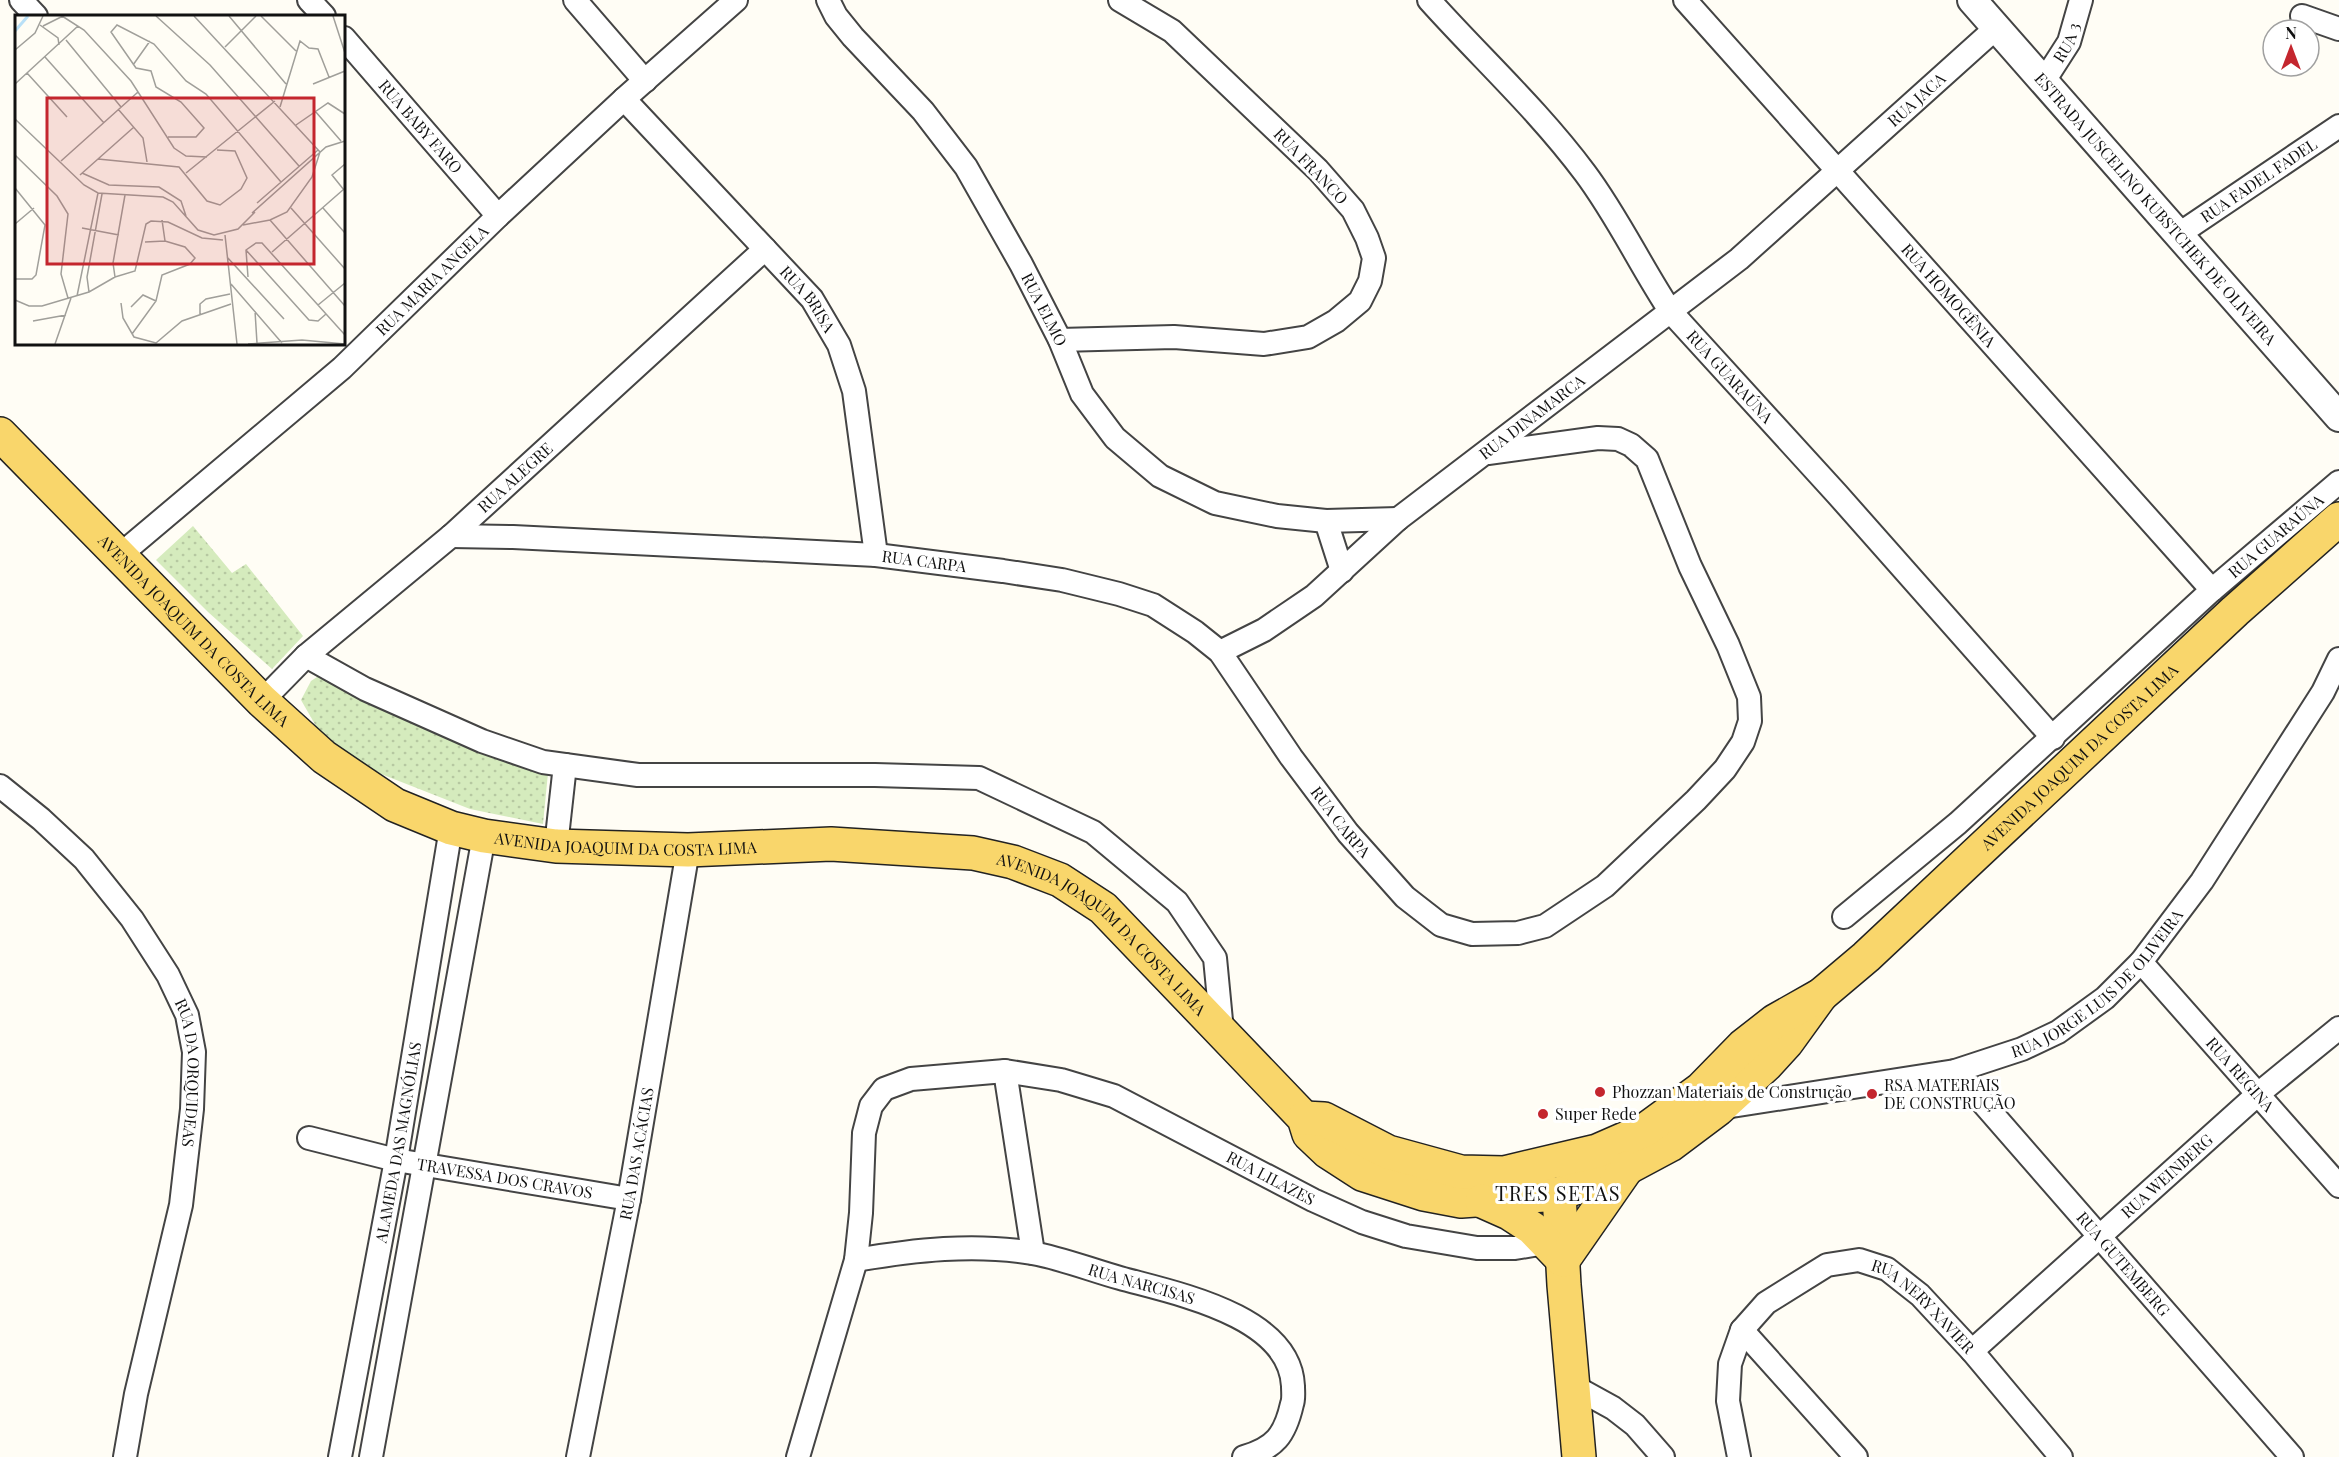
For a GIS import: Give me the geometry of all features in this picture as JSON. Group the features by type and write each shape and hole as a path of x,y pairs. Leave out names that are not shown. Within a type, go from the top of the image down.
{"main road":[{"name":"AVENIDA JOAQUIM DA COSTA LIMA","path":"0,434 262,701 324,757 395,805 451,828 484,836 556,846 688,850 831,844 973,853 1013,862 1059,880 1102,908 1304,1118 1309,1134 1328,1152 1362,1174 1424,1194 1461,1201 1559,1194 1627,1168 1670,1145 1718,1109 1766,1065 1787,1042 1821,995"},
{"name":"AVENIDA JOAQUIM DA COSTA LIMA","path":"1304,1118 1324,1119 1388,1152 1461,1172 1504,1173 1597,1151 1645,1130 1701,1089 1743,1046 1775,1021 1821,995 1866,957 2235,611 2339,519"},
{"path":"1579,1457 1573,1386 1554,1252 1559,1194 1597,1151"},
{"path":"1554,1252 1627,1168"},
{"path":"1504,1173 1559,1194"},
{"path":"1482,1201 1509,1213 1532,1228 1554,1252"}],"street":[{"path":"21,0 35,15"},
{"path":"309,0 323,15"},
{"path":"575,0 645,81"},
{"name":"RUA MARIA ANGELA","path":"120,555 342,368 498,216 624,99 736,0"},
{"name":"RUA ELMO","path":"828,0 836,16 853,37 923,111 966,167 1021,264 1060,340 1082,394 1115,438 1160,476 1215,503 1277,516 1326,521 1398,519"},
{"name":"RUA FRANCO","path":"1060,340 1174,337 1264,344 1308,337 1336,321 1360,301 1370,282 1374,258 1367,238 1353,210 1318,170 1172,32 1120,0"},
{"name":"RUA GUARAÚNA","path":"1429,0 1536,111 1586,174 1624,232 1671,312 1838,494 2053,738"},
{"name":"RUA HOMOGÊNIA","path":"1686,0 2212,590"},
{"name":"ESTRADA JUSCELINO KUBSTCHEK DE OLIVEIRA","path":"1972,0 2339,417"},
{"name":"RUA 3","path":"2044,81 2069,42 2081,0"},
{"path":"2302,16 2339,29"},
{"name":"RUA JACA","path":"1837,172 1996,28"},
{"name":"RUA BABY FARO","path":"345,39 498,216"},
{"name":"RUA BRISA","path":"624,99 812,299 839,345 854,391 876,555"},
{"name":"RUA FADEL FADEL","path":"2179,234 2339,126"},
{"name":"RUA DINAMARCA","path":"1220,652 1264,630 1314,596 1398,519 1488,453 1740,259 1837,172"},
{"name":"RUA ALEGRE","path":"262,701 306,656 451,536 765,249"},
{"name":"RUA CARPA","path":"451,536 876,555 1062,580 1153,605 1195,632 1220,652 1291,756 1348,833 1406,897 1441,925 1472,934 1518,933 1545,926 1605,886 1658,837 1725,769 1743,742 1750,721 1749,697 1728,645 1685,555 1647,459 1631,445 1618,439 1598,438 1488,453"},
{"name":"RUA GUARAÚNA","path":"1844,916 1958,823 2212,590 2339,482"},
{"path":"1326,521 1342,571"},
{"path":"306,656 365,689 482,741 543,762 638,775 874,775 979,778 1093,832 1176,903 1215,958 1222,1031"},
{"name":"RUA JORGE LUIS DE OLIVEIRA","path":"1718,1109 1955,1071 2022,1049 2058,1032 2105,998 2141,962 2202,881 2323,692 2339,659"},
{"path":"556,846 566,765"},
{"name":"RUA DA ORQUIDEAS","path":"0,786 41,819 84,859 132,919 168,975 187,1015 194,1052 192,1109 181,1205 136,1394 125,1457"},
{"path":"1958,823 1986,846"},
{"name":"ALAMEDA DAS MAGNÓLIAS","path":"340,1457 396,1160 451,828"},
{"name":"ALAMEDA DAS MAGNÓLIAS","path":"371,1457 426,1165 484,836"},
{"name":"RUA DAS ACÁCIAS","path":"578,1457 629,1199 688,850"},
{"name":"RUA REGINA","path":"2141,962 2339,1186"},
{"name":"RUA WEINBERG","path":"1972,1351 2258,1094 2339,1028"},
{"path":"1005,1071 1033,1253"},
{"name":"RUA LILAZES","path":"798,1457 856,1260 861,1213 864,1133 871,1106 884,1089 911,1079 1005,1071 1061,1080 1114,1096 1303,1195 1362,1222 1406,1236 1477,1248 1515,1248 1554,1252"},
{"name":"RUA GUTEMBERG","path":"1955,1071 2292,1457"},
{"name":"TRAVESSA DOS CRAVOS","path":"309,1138 396,1160 629,1199"},
{"name":"RUA NARCISAS","path":"856,1260 937,1249 1033,1253 1208,1303 1259,1329 1281,1352 1292,1373 1293,1402 1283,1432 1275,1442 1258,1453 1244,1457"},
{"name":"RUA NERY XAVIER","path":"1739,1457 1728,1401 1730,1364 1742,1330 1766,1303 1827,1264 1859,1260 1887,1269 1920,1295 1972,1351 2061,1457"},
{"path":"1742,1330 1856,1457"},
{"path":"360,1355 389,1359"},
{"path":"1573,1386 1613,1408 1635,1425 1663,1457"}],"green space":[{"path":"193,526 232,573 246,564 303,636 272,669 208,612 156,560"},
{"path":"323,673 548,773 543,824 470,809 376,772 320,733 301,700 311,681"}],"place":[{"name":"Phozzan Materiais de Construção","path":"1600,1092"},
{"name":"RSA MATERIAIS DE CONSTRUÇÃO","path":"1872,1094"},
{"name":"Super Rede","path":"1543,1114"}],"district":[{"name":"TRES SETAS","path":"1558,1194"}]}
